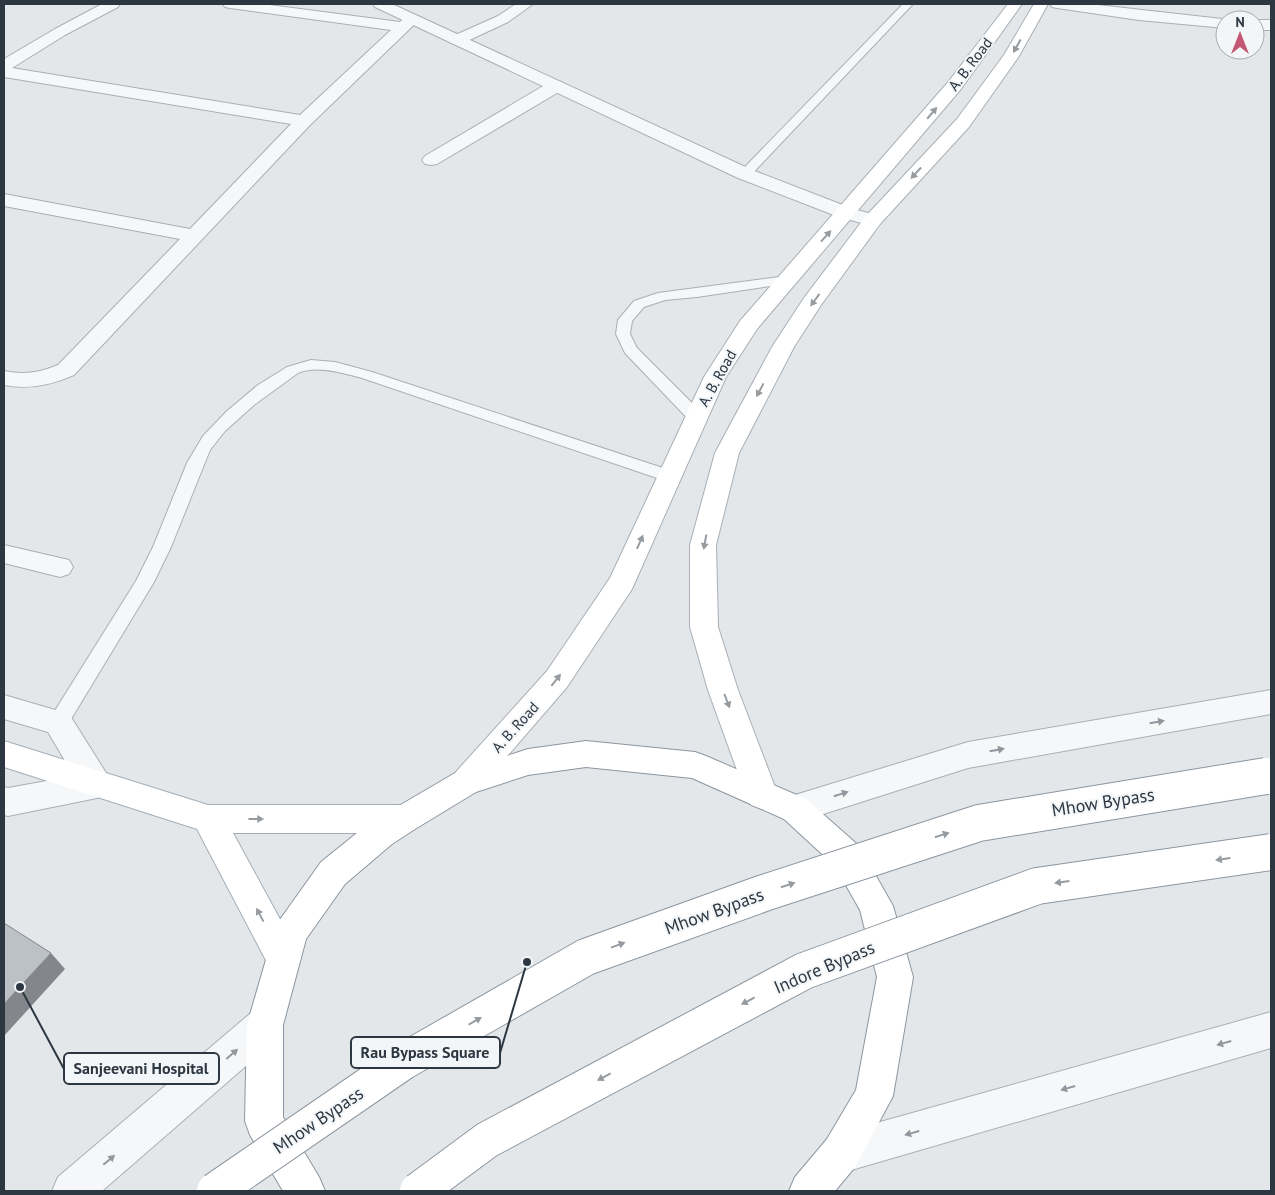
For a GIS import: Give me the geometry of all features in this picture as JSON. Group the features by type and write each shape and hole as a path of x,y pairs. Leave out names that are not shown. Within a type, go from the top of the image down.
{"main road":[{"name":"A. B. Road","path":"466,782 557,679 622,582 715,377 748,326 955,85 1014,4"},
{"name":"A. B. Road","path":"778,802 723,690 704,627 703,545 727,453 783,347 812,304 873,220 963,122 1011,56 1041,4"},
{"path":"4,754 208,819 404,819"},
{"path":"305,1191 264,1121 265,1025 291,932 333,873 380,834 404,819 466,782 528,762 586,754 695,765 778,802 847,856 876,906 895,977 874,1096 841,1153 809,1191"},
{"name":"Mhow Bypass","path":"214,1191 404,1062 586,956 764,893 979,823 1271,775"},
{"path":"208,819 283,958"},
{"name":"Indore Bypass","path":"418,1191 487,1140 804,971 1037,886 1271,852"}],"street":[{"path":"4,66 60,32 113,4"},
{"path":"230,4 408,23 457,40 745,174 846,213 873,220"},
{"path":"380,4 408,23"},
{"path":"457,40 503,19 526,4"},
{"path":"1057,4 1139,15 1215,22"},
{"path":"4,378 17,381 44,380 66,370 304,121 408,23"},
{"path":"4,72 304,121"},
{"path":"430,160 556,86"},
{"path":"4,200 194,236"},
{"path":"4,554 60,567"},
{"path":"778,802 968,755 1271,702"},
{"path":"4,707 58,723 97,785 8,802 4,801"},
{"path":"72,1191 265,1025"},
{"path":"841,1153 1271,1030"}],"lane":[{"path":"745,174 908,4"},
{"path":"696,417 630,350 623,334 626,320 639,304 663,296 786,280"},
{"path":"58,723 138,594 157,559 191,471 203,446 223,424 282,375 304,366 330,366 367,375 669,476"}],"building":[{"path":"4,923 51,953 4,1004"}],"place":[{"name":"Rau Bypass Square","path":"527,962"},
{"name":"Sanjeevani Hospital","path":"20,987"}]}
